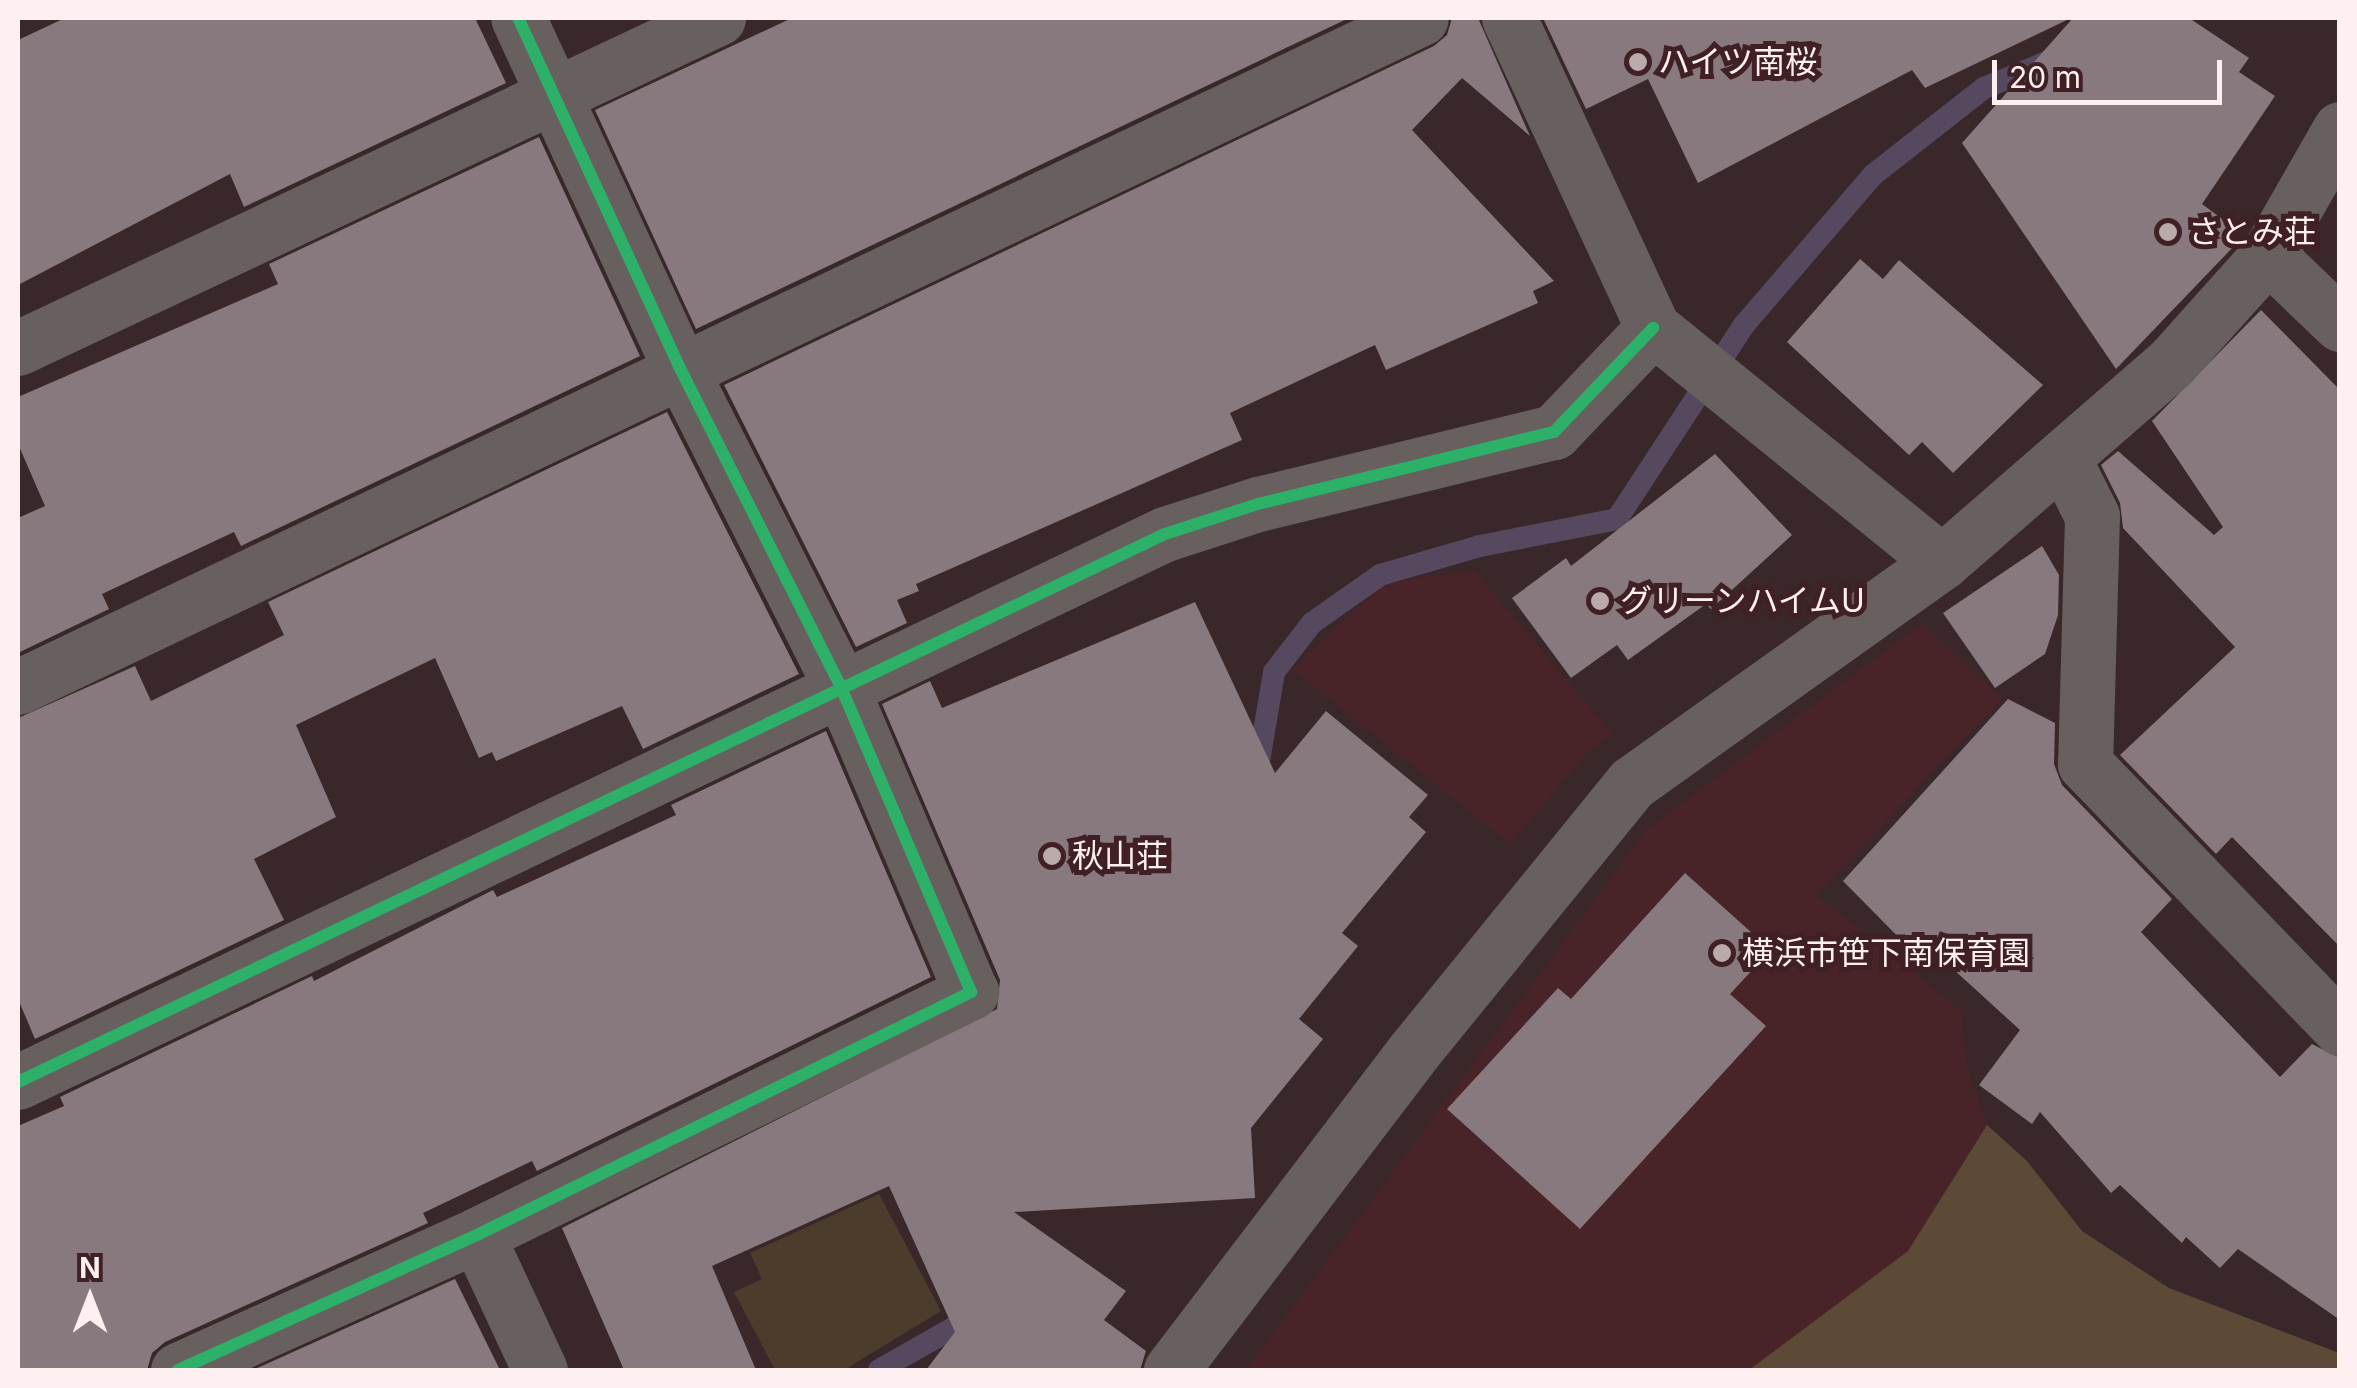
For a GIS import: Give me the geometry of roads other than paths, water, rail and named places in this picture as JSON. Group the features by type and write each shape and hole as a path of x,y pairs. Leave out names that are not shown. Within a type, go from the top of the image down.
{"street":[{"path":"178,1370 477,1235 970,992 841,687 680,366 518,18"},
{"path":"18,348 718,18"},
{"path":"18,687 680,366 1422,18"},
{"path":"1509,18 1662,335 1942,562"},
{"path":"1171,1370 1414,1052 1632,783 1942,562 2065,462 2171,364 2268,255 2340,129"},
{"path":"2268,255 2340,324"},
{"path":"18,1082 1164,534 1258,504 1554,432 1662,335"},
{"path":"2065,462 2092,516 2085,764 2340,1028"},
{"path":"477,1235 540,1370"}],"waterway":[{"path":"1257,773 1274,672 1312,623 1380,575 1480,546 1617,519 1744,325 1873,175 1984,88 2054,59"},
{"path":"879,1370 955,1327 973,1305"}],"place":[{"name":"ハイツ南桜","path":"1638,62"},
{"name":"さとみ荘","path":"2168,232"},
{"name":"グリーンハイムU","path":"1600,601"},
{"name":"秋山荘","path":"1052,856"},
{"name":"横浜市笹下南保育園","path":"1722,953"}]}
